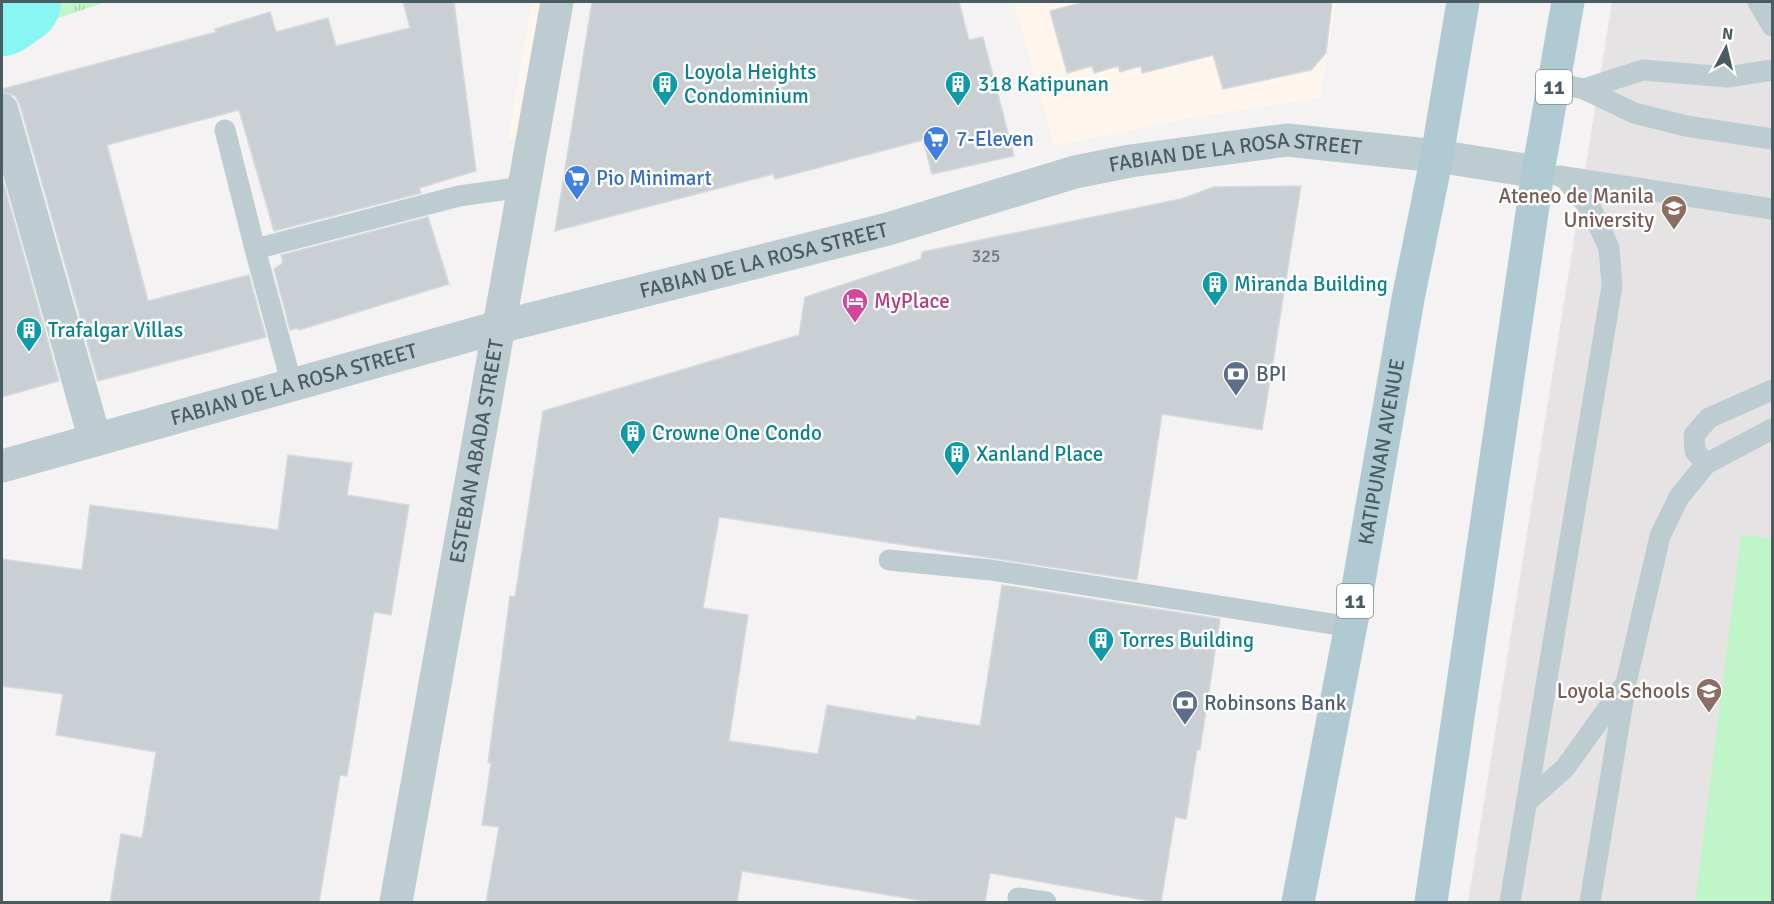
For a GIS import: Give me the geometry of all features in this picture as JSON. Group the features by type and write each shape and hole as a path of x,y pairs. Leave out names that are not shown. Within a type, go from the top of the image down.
{"main road":[{"name":"KATIPUNAN AVENUE","path":"1298,903 1351,627 1463,2"},
{"name":"11","path":"1431,903 1551,175 1569,86 1572,2"}],"street":[{"name":"ESTEBAN ABADA STREET","path":"396,903 557,2"},
{"path":"2,110 95,440"},
{"name":"FABIAN DE LA ROSA STREET","path":"2,466 500,327 888,229 1075,172 1130,161 1287,140 1437,156 1551,175"}],"lane":[{"path":"1758,2 1773,26"},
{"path":"1569,86 1643,70 1727,77 1773,70"},
{"path":"1569,86 1634,113 1686,126 1773,139"},
{"path":"225,130 292,385"},
{"path":"1551,175 1773,209"},
{"path":"1510,903 1612,286 1609,248 1592,211 1551,175"},
{"path":"255,249 459,196 524,187"},
{"path":"1706,464 1695,451 1694,435 1709,418 1773,390"},
{"path":"1590,903 1626,683 1660,536 1679,497 1706,464 1773,429"},
{"path":"889,561 991,570 1351,627"},
{"path":"1528,801 1565,768 1626,683"},
{"path":"1018,898 1047,903"}],"shaded area":[{"path":"532,2 548,2 522,140 508,138"},
{"path":"1014,2 1336,2 1320,98 1190,118 1054,146"},
{"name":"Ateneo de Manila University","path":"1612,2 1772,2 1772,902 1468,902"}],"green space":[{"path":"2,2 106,2 2,37"},
{"path":"1741,535 1772,539 1772,902 1695,902"}],"building":[{"path":"403,2 454,2 476,171 419,188 421,193 274,231 239,110 107,145 148,301 249,275 266,337 98,381 20,105 15,96 2,92 2,89 216,32 215,29 270,12 276,32 328,18 336,46 410,28"},
{"path":"592,2 959,2 969,40 983,37 1014,156 932,174 923,140 775,179 773,174 555,231"},
{"path":"1084,2 1332,2 1326,53 1311,70 1223,89 1213,55 1142,73 1141,66 1120,72 1118,66 1094,73 1092,66 1067,73 1050,11"},
{"path":"2,177 59,381 2,397"},
{"path":"1301,186 1262,430 1162,414 1137,580 719,517 703,608 748,615 729,741 818,754 827,705 916,720 917,716 980,726 1002,585 1220,619 1200,750 1197,750 1186,819 1175,817 1161,903 990,873 985,903 936,903 742,871 737,903 486,903 499,827 482,825 491,763 488,763 510,596 515,597 543,411 799,335 805,297 921,259 922,252 1181,199 1214,187"},
{"path":"428,217 449,284 299,330 298,328 290,330 274,269 283,263 281,255"},
{"path":"288,455 352,463 347,495 409,505 391,615 374,612 347,776 340,775 319,903 110,903 121,834 142,838 156,752 56,735 63,694 2,686 2,559 82,570 90,505 278,530"}],"waterway":[{"path":"2,14 19,2"}],"place":[{"name":"Loyola Heights Condominium","path":"665,107"},
{"name":"318 Katipunan","path":"958,107"},
{"name":"7-Eleven","path":"936,162"},
{"name":"Pio Minimart","path":"577,201"},
{"name":"Ateneo de Manila University","path":"1674,231"},
{"name":"Miranda Building","path":"1215,307"},
{"name":"MyPlace","path":"855,324"},
{"name":"Trafalgar Villas","path":"29,353"},
{"name":"BPI","path":"1236,397"},
{"name":"Crowne One Condo","path":"633,456"},
{"name":"Xanland Place","path":"957,477"},
{"name":"Torres Building","path":"1101,663"},
{"name":"Loyola Schools","path":"1709,714"},
{"name":"Robinsons Bank","path":"1185,726"}]}
